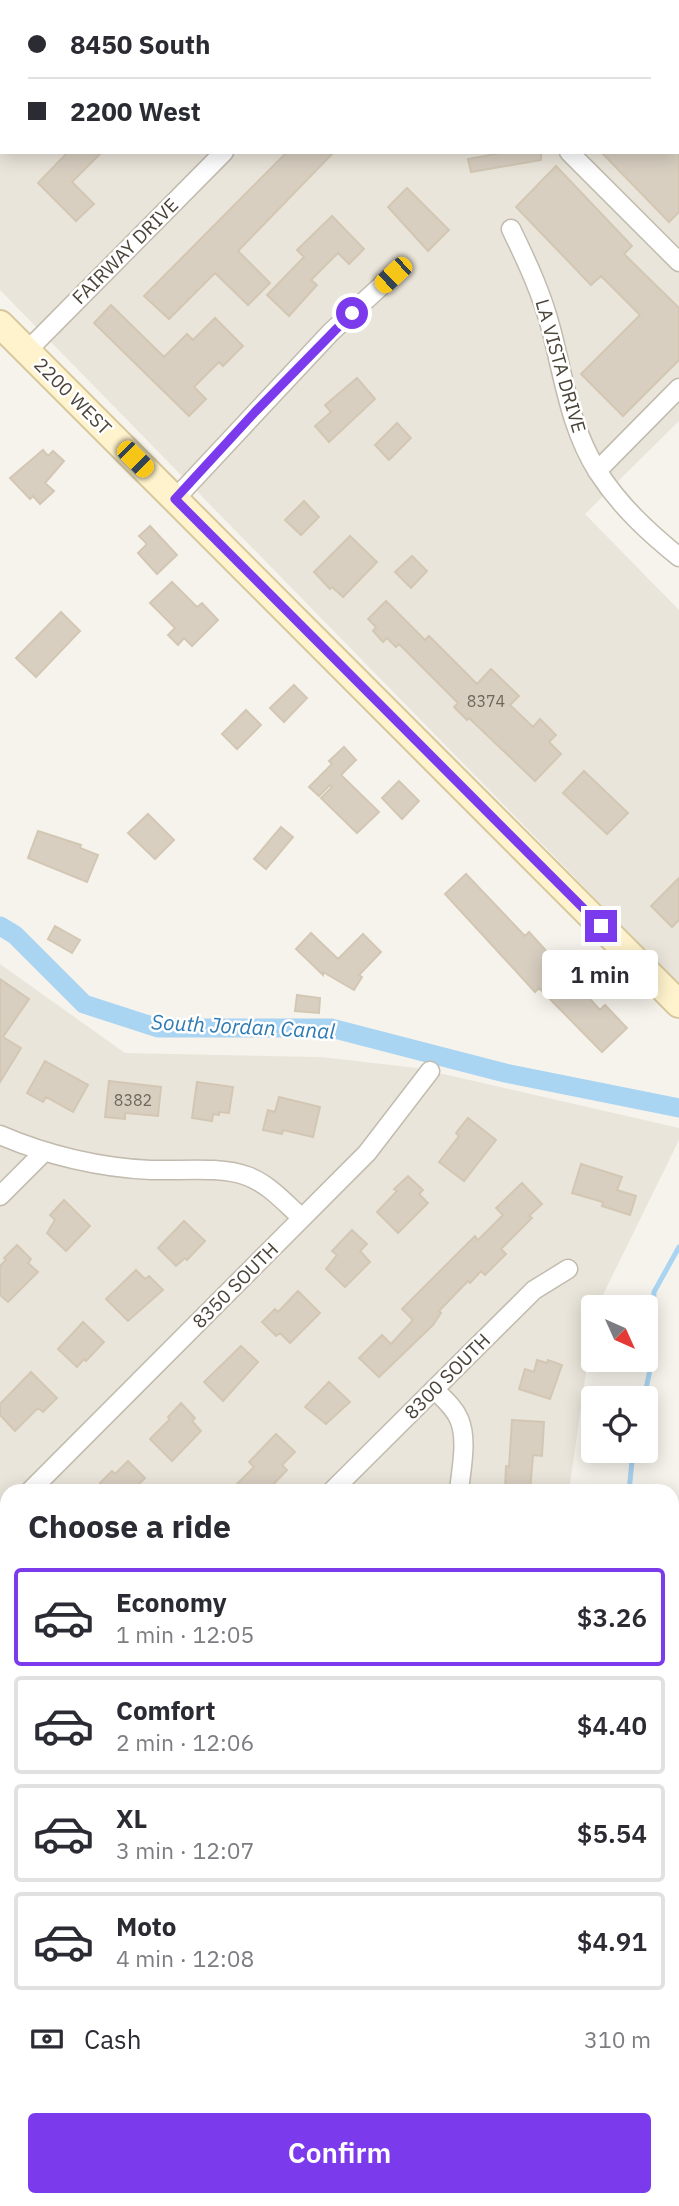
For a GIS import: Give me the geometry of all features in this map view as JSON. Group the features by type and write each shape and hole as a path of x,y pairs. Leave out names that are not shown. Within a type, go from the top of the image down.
{"street":[{"name":"FAIRWAY DRIVE","path":"27,351 222,154"},
{"path":"571,154 679,262"},
{"name":"LA VISTA DRIVE","path":"511,229 541,293 567,400 579,435 597,471 635,520 679,557"},
{"path":"175,499 331,332 393,275"},
{"name":"2200 WEST","path":"0,324 679,1004"},
{"path":"597,471 679,388"},
{"name":"8350 SOUTH","path":"37,1484 367,1153 430,1071"},
{"path":"0,1135 44,1152 137,1169 221,1171 245,1175 264,1184 302,1218"},
{"path":"0,1196 44,1152"},
{"name":"8300 SOUTH","path":"339,1484 534,1290 568,1269"},
{"path":"434,1389 451,1406 460,1420 463,1437 460,1484"}],"shaded area":[{"path":"0,154 679,154 679,421 585,514 679,610 679,984 0,290"},
{"path":"0,964 125,1053 321,1057 417,1068 679,1128 679,1140 603,1295 581,1295 581,1372 586,1372 584,1386 581,1386 581,1407 570,1484 0,1484"}],"building":[{"path":"66,154 100,154 72,182 94,204 76,221 38,183"},
{"path":"285,154 332,154 238,251 270,283 248,305 215,273 169,319 144,296"},
{"path":"495,154 541,154 541,160 471,172 468,159"},
{"path":"603,154 679,154 679,212 669,222"},
{"path":"556,166 632,246 624,254 679,308 679,360 623,416 581,374 640,315 601,276 591,285 516,207"},
{"path":"407,188 449,230 428,251 388,207"},
{"path":"332,216 364,249 349,264 338,253 311,280 317,285 289,316 267,295 304,257 297,250"},
{"path":"111,305 164,357 187,334 193,340 215,318 243,346 223,366 219,362 194,387 206,399 189,416 94,323"},
{"path":"357,378 375,399 329,442 315,426 331,412 325,405"},
{"path":"397,423 411,438 389,460 375,445"},
{"path":"43,450 48,456 53,451 64,461 45,483 54,491 40,504 33,496 30,499 10,478"},
{"path":"304,501 319,517 301,535 285,520"},
{"path":"150,526 177,555 157,574 138,553 147,544 139,536"},
{"path":"350,536 377,562 343,597 332,587 330,589 314,572"},
{"path":"412,556 427,571 411,588 395,572"},
{"path":"172,582 197,607 202,603 218,620 192,646 184,638 178,645 168,635 175,628 150,603"},
{"path":"386,601 425,640 429,636 477,684 491,669 519,696 510,705 533,727 540,719 556,735 549,742 561,754 535,781 454,707 458,703 399,644 396,647 387,638 383,642 373,631 376,627 368,619"},
{"path":"61,612 80,631 36,677 16,658"},
{"path":"294,685 307,698 284,722 270,708"},
{"path":"246,710 261,725 237,749 222,734"},
{"path":"344,747 356,760 341,775 379,812 357,833 321,798 332,787 330,785 319,796 309,787 332,764 329,761"},
{"path":"584,771 628,813 607,834 563,793"},
{"path":"399,781 419,801 402,819 382,798"},
{"path":"148,814 174,840 155,859 128,833"},
{"path":"281,827 293,837 266,869 254,859"},
{"path":"38,831 81,845 80,848 98,855 87,882 28,858"},
{"path":"466,874 525,936 529,932 600,1010 605,1005 627,1028 602,1052 539,988 535,992 445,894"},
{"path":"679,878 679,920 672,927 651,906"},
{"path":"55,926 80,940 72,953 48,939"},
{"path":"311,933 338,959 363,934 381,952 359,975 362,977 354,990 323,972 323,975 296,949"},
{"path":"0,979 29,999 3,1037 21,1048 0,1082"},
{"path":"297,995 320,998 319,1013 295,1011"},
{"path":"45,1061 88,1085 73,1112 46,1097 43,1102 27,1093"},
{"path":"109,1081 161,1087 158,1116 125,1113 125,1119 105,1117"},
{"path":"197,1082 233,1087 229,1113 213,1114 212,1121 192,1118"},
{"path":"279,1097 320,1107 313,1137 283,1130 282,1134 263,1130 268,1110 275,1112"},
{"path":"468,1118 496,1140 464,1181 439,1162 459,1136 456,1133"},
{"path":"581,1164 622,1177 617,1190 636,1196 630,1215 602,1206 603,1202 572,1193"},
{"path":"408,1176 423,1190 419,1194 428,1203 398,1233 377,1212 397,1191 394,1189"},
{"path":"522,1183 542,1204 501,1249 506,1254 485,1275 481,1271 470,1283 468,1281 439,1311 441,1313 433,1325 379,1377 359,1358 382,1335 391,1344 413,1320 402,1309 475,1236 478,1240 503,1215 496,1208"},
{"path":"64,1200 90,1226 66,1251 47,1233 55,1220 50,1215"},
{"path":"184,1221 205,1241 187,1260 185,1258 176,1266 158,1248"},
{"path":"352,1230 367,1244 360,1251 370,1262 345,1287 326,1269 337,1255 332,1251"},
{"path":"17,1245 31,1259 28,1263 38,1272 8,1302 0,1295 0,1266"},
{"path":"136,1270 145,1279 149,1276 163,1290 128,1321 106,1299"},
{"path":"298,1291 320,1313 290,1343 280,1333 276,1336 262,1322 275,1309 278,1312"},
{"path":"83,1322 104,1342 77,1367 58,1349"},
{"path":"241,1346 258,1362 223,1401 204,1382"},
{"path":"537,1360 547,1363 548,1360 562,1365 550,1399 519,1389 525,1369 534,1372"},
{"path":"31,1372 57,1398 43,1412 38,1408 15,1431 0,1415 0,1404"},
{"path":"329,1382 350,1402 326,1424 305,1407"},
{"path":"181,1403 195,1418 192,1421 201,1431 172,1461 150,1439 170,1419 168,1417"},
{"path":"512,1420 544,1422 542,1456 533,1455 531,1484 505,1484 506,1466 509,1467"},
{"path":"276,1434 295,1452 282,1465 287,1470 274,1484 237,1484 254,1467 249,1462"},
{"path":"128,1461 145,1478 139,1484 100,1483 112,1471 115,1474"}],"waterway":[{"name":"South Jordan Canal","path":"0,926 15,935 84,1004 158,1028 331,1028 505,1073 679,1108"},
{"path":"647,1386 650,1370 654,1292 679,1247"},
{"path":"630,1484 632,1463"}],"route":[{"path":"352,313 331,332 175,499 601,926"}]}
